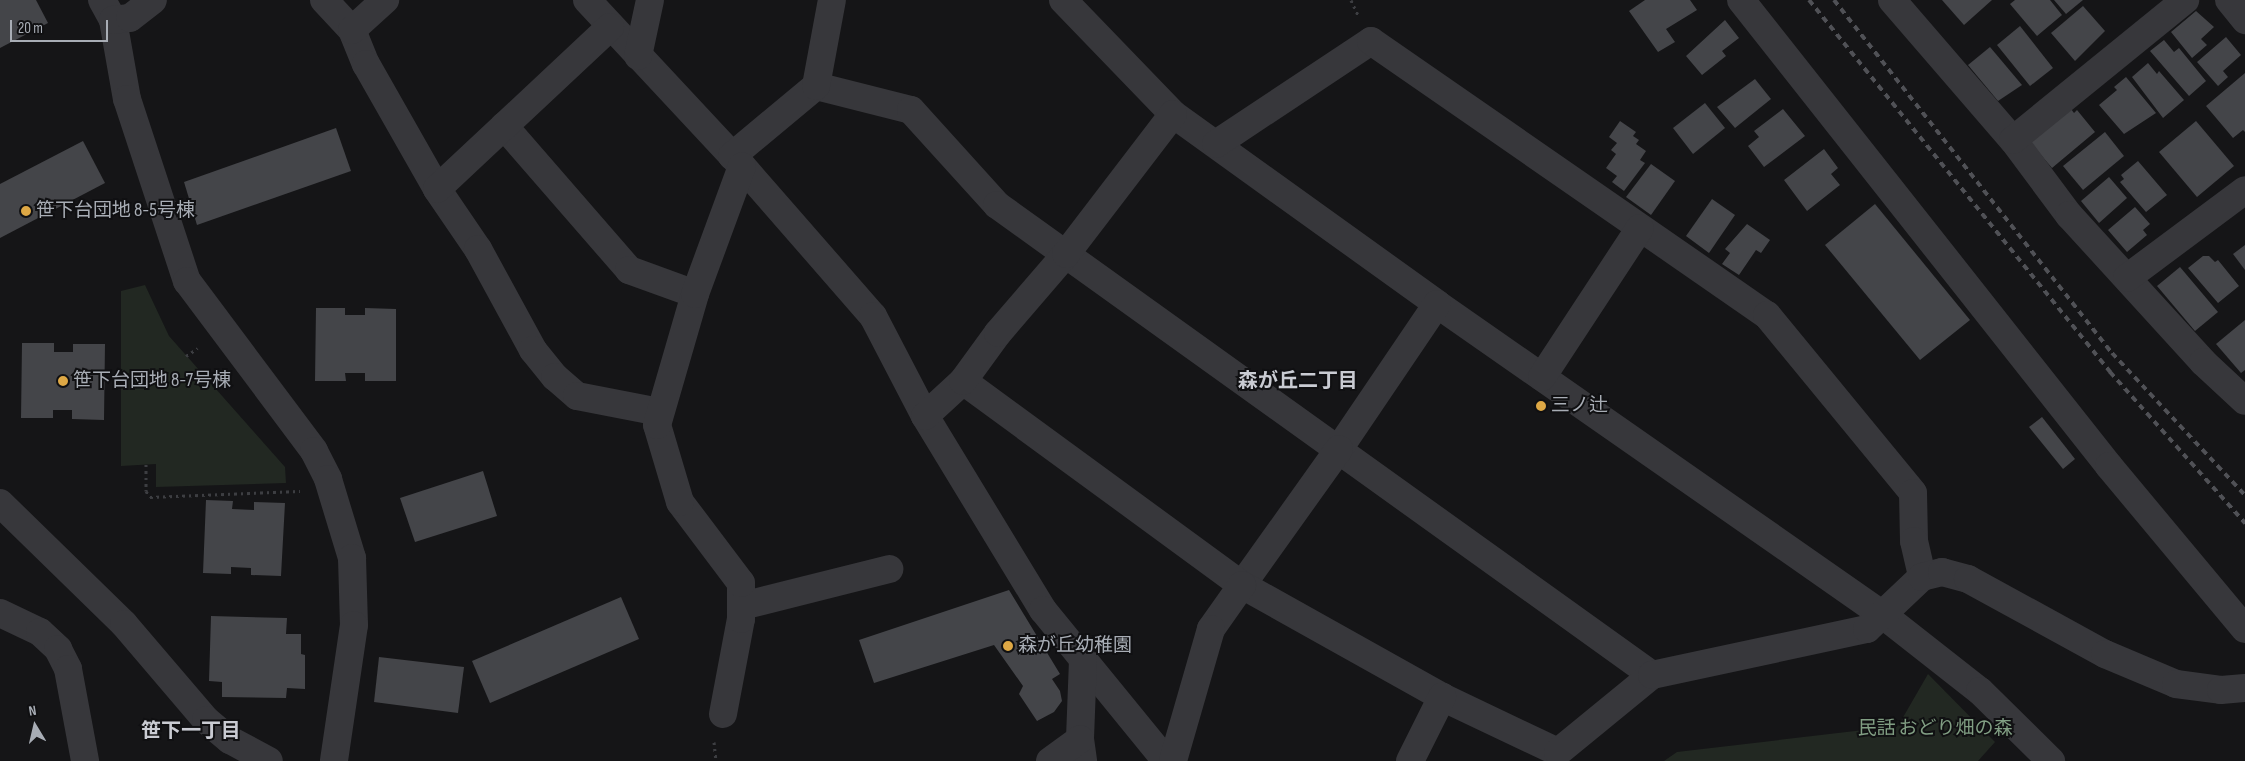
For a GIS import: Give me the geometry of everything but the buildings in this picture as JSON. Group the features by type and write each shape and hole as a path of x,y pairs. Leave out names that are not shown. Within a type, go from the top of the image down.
{"street":[{"path":"108,10 130,18 153,0"},
{"path":"324,0 352,30 366,64 437,189 478,249 533,350 555,377 577,396 659,412"},
{"path":"352,30 385,0"},
{"path":"587,0 610,27 737,161 873,316 925,416 1043,610 1166,761"},
{"path":"638,56 650,0"},
{"path":"723,714 742,606 740,583 680,502 657,425 659,412 737,161 816,86 832,0"},
{"path":"1063,0 1173,114 1437,304 1883,615 1980,691 2051,761"},
{"path":"1741,0 2109,466 2245,629"},
{"path":"1892,0 2013,140 2069,215 2203,362 2245,402"},
{"path":"2013,140 2185,0"},
{"path":"2229,0 2245,20"},
{"path":"108,10 127,99 188,281 314,450 328,479 352,558 354,625 334,761"},
{"path":"437,189 610,27"},
{"path":"1216,144 1371,41 1767,315 1913,493 1914,540 1922,577"},
{"path":"816,86 911,110 997,205 1340,449 1652,675"},
{"path":"925,416 963,381 998,333 1066,254 1173,114"},
{"path":"504,126 629,270 695,294"},
{"path":"2127,278 2245,190"},
{"path":"1542,377 1640,228"},
{"path":"1172,761 1211,629 1340,449 1437,304"},
{"path":"963,381 1242,585 1442,697 1556,757 1652,675 1867,629 1883,615 1902,592 1922,577 1942,572 1968,579 2105,654 2176,684 2221,690 2245,688"},
{"path":"0,502 124,624 206,720 230,740 269,761"},
{"path":"742,606 889,569"},
{"path":"0,613 40,632 58,649 68,669 85,761"},
{"path":"1050,761 1081,750 1083,660"},
{"path":"1410,761 1442,697"}],"path":[{"path":"186,356 203,345"},
{"path":"146,464 146,491 150,497 308,491"}],"green space":[{"path":"145,285 169,336 285,467 286,483 156,487 156,464 121,466 121,291"},
{"name":"民話 おどり畑の森","path":"1928,674 1995,742 1978,761 1664,761 1677,752 1898,726"}],"railway":[{"path":"1809,0 2110,372 2245,523"},
{"path":"1834,0 2112,353 2245,495"}],"place":[{"name":"笹下台団地 8-5号棟","path":"26,211"},
{"name":"笹下台団地 8-7号棟","path":"63,381"},
{"name":"三ノ辻","path":"1541,406"},
{"name":"森が丘幼稚園","path":"1008,646"}],"district":[{"name":"森が丘二丁目","path":"1298,381"},
{"name":"笹下一丁目","path":"191,731"}]}
